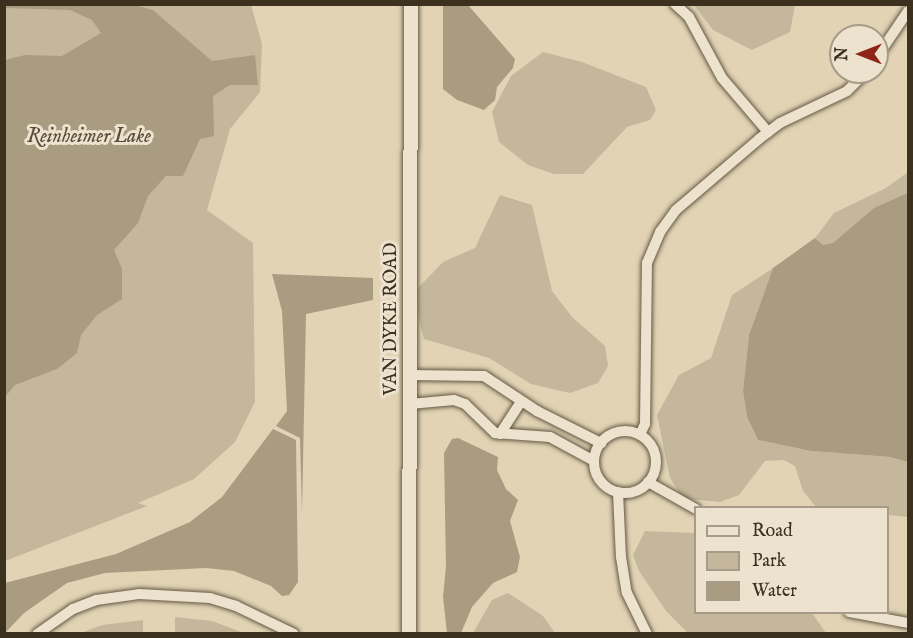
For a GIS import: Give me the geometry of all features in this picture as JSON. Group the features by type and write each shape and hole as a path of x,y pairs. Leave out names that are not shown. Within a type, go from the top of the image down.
{"street":[{"name":"VAN DYKE ROAD","path":"409,633 411,4"},
{"path":"675,4 689,17 722,78 768,132"},
{"path":"889,38 908,8"},
{"path":"640,435 645,424 647,263 654,243 676,210 768,132 847,92 855,84"},
{"path":"410,375 484,376 521,402 601,443"},
{"path":"410,404 454,400 465,404 479,421 500,434 550,437 594,461"},
{"path":"500,434 521,402"},
{"path":"623,431 640,435 649,442 656,462 648,482 635,491 618,492 598,477 594,461 601,443 623,431"},
{"path":"648,482 694,508"},
{"path":"618,492 621,557 627,592 647,633"},
{"path":"37,633 73,609 96,600 139,594 210,598 236,606 294,633"},
{"path":"860,614 909,623"}],"green space":[{"path":"4,5 251,5 262,44 260,92 230,129 207,210 253,243 255,402 235,442 194,479 138,503 147,506 5,561"},
{"path":"694,5 795,5 790,32 752,50 713,30"},
{"path":"543,52 582,62 646,87 656,110 650,120 627,127 583,174 554,174 528,165 499,142 492,112 511,76"},
{"path":"908,172 908,193 834,243 823,245 815,238 834,213 886,188"},
{"path":"500,195 532,205 552,291 572,317 605,346 608,366 598,383 570,393 531,384 489,358 424,339 418,315 417,289 443,262 475,248"},
{"path":"773,268 749,335 743,391 747,417 758,440 811,451 890,457 908,462 908,517 889,515 889,506 815,506 803,491 795,466 784,460 765,461 739,495 720,502 689,499 681,495 670,478 657,415 679,375 711,358 732,295"},
{"path":"645,531 694,533 694,614 813,614 826,633 688,633 666,611 639,571 633,555"},
{"path":"508,593 543,616 555,633 473,633 492,600"},
{"path":"175,617 212,621 244,633 175,633"},
{"path":"143,620 143,633 81,633 102,625"}],"water":[{"name":"Reinheimer Lake","path":"5,4 131,4 153,10 212,61 255,55 258,85 230,85 213,96 214,136 200,139 183,176 166,176 148,196 138,223 114,250 122,269 122,299 97,315 81,335 77,353 57,369 15,385 5,397 5,60 25,55 62,56 101,33 92,20 70,10 5,8"},
{"path":"443,5 468,5 515,59 513,68 497,87 495,100 484,110 457,100 443,89"},
{"path":"908,193 908,462 890,457 811,451 758,440 747,417 743,391 749,335 773,268 815,238 823,245 833,243 874,208"},
{"path":"272,274 373,278 373,300 306,314 302,513 300,438 276,426 287,411 282,311"},
{"path":"273,429 296,440 298,582 289,595 282,596 271,586 234,571 206,568 105,573 67,583 24,613 5,633 5,583 116,554 190,522 222,497"},
{"path":"458,438 498,457 497,470 506,489 518,500 510,521 520,557 517,572 493,583 472,607 461,633 447,633 443,597 446,566 444,453 452,439"}]}
